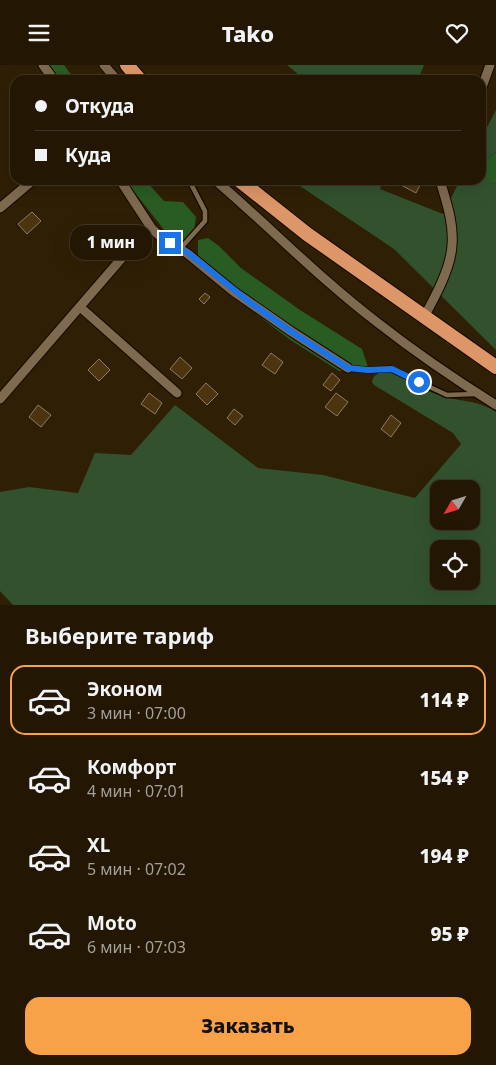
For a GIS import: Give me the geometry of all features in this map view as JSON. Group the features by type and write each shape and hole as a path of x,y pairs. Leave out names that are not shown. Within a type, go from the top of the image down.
{"highway":[{"path":"127,65 136,75"},
{"path":"245,185 307,234 496,367"}],"street":[{"path":"104,65 113,75"},
{"path":"0,208 27,185"},
{"path":"123,185 152,229 160,236 188,253 240,296 348,368"},
{"path":"222,185 314,270 378,323 496,405"},
{"path":"424,317 442,283 452,246 450,217 441,185"},
{"path":"0,399 134,244 152,229"},
{"path":"80,307 177,393"}],"lane":[{"path":"180,249 205,221 206,211 192,185"},
{"path":"348,368 368,370 392,369 446,395 478,394"}],"green space":[{"path":"50,65 64,65 71,75 55,75"},
{"path":"287,65 424,65 420,75 299,75"},
{"path":"496,110 496,152 486,160 486,129"},
{"path":"496,152 496,184 491,183 486,176 486,160"},
{"path":"486,165 491,183 496,184 496,350 394,249 298,185 381,185 380,189 443,214 458,185 486,185"},
{"path":"129,185 150,185 164,201 183,202 196,217 194,231 187,242 172,240"},
{"path":"208,238 241,268 300,310 362,349 368,367 356,371 339,371 289,339 212,280 198,256 198,240"},
{"path":"385,371 392,373 444,397 481,405 496,412 496,605 13,605 0,591 0,492 29,487 78,493 95,453 131,455 175,405 258,468 323,475 415,498 430,480 430,530 480,530 480,480 430,480 461,444 453,433 374,385 372,382 376,375"}],"building":[{"path":"401,185 420,185 416,193"},
{"path":"32,212 41,221 27,234 18,224"},
{"path":"205,293 210,297 204,304 199,299"},
{"path":"271,353 283,362 275,374 262,365"},
{"path":"180,357 192,368 182,379 170,369"},
{"path":"99,359 110,370 99,381 88,370"},
{"path":"332,373 340,380 331,391 323,385"},
{"path":"206,383 218,394 207,405 196,394"},
{"path":"149,393 162,403 155,414 141,404"},
{"path":"336,393 348,402 337,416 325,407"},
{"path":"38,405 51,415 41,427 29,417"},
{"path":"234,409 243,416 235,425 227,418"},
{"path":"391,415 401,423 391,437 381,429"}],"route":[{"path":"170,243 188,253 233,291 348,368 368,370 392,369 419,382"}]}
